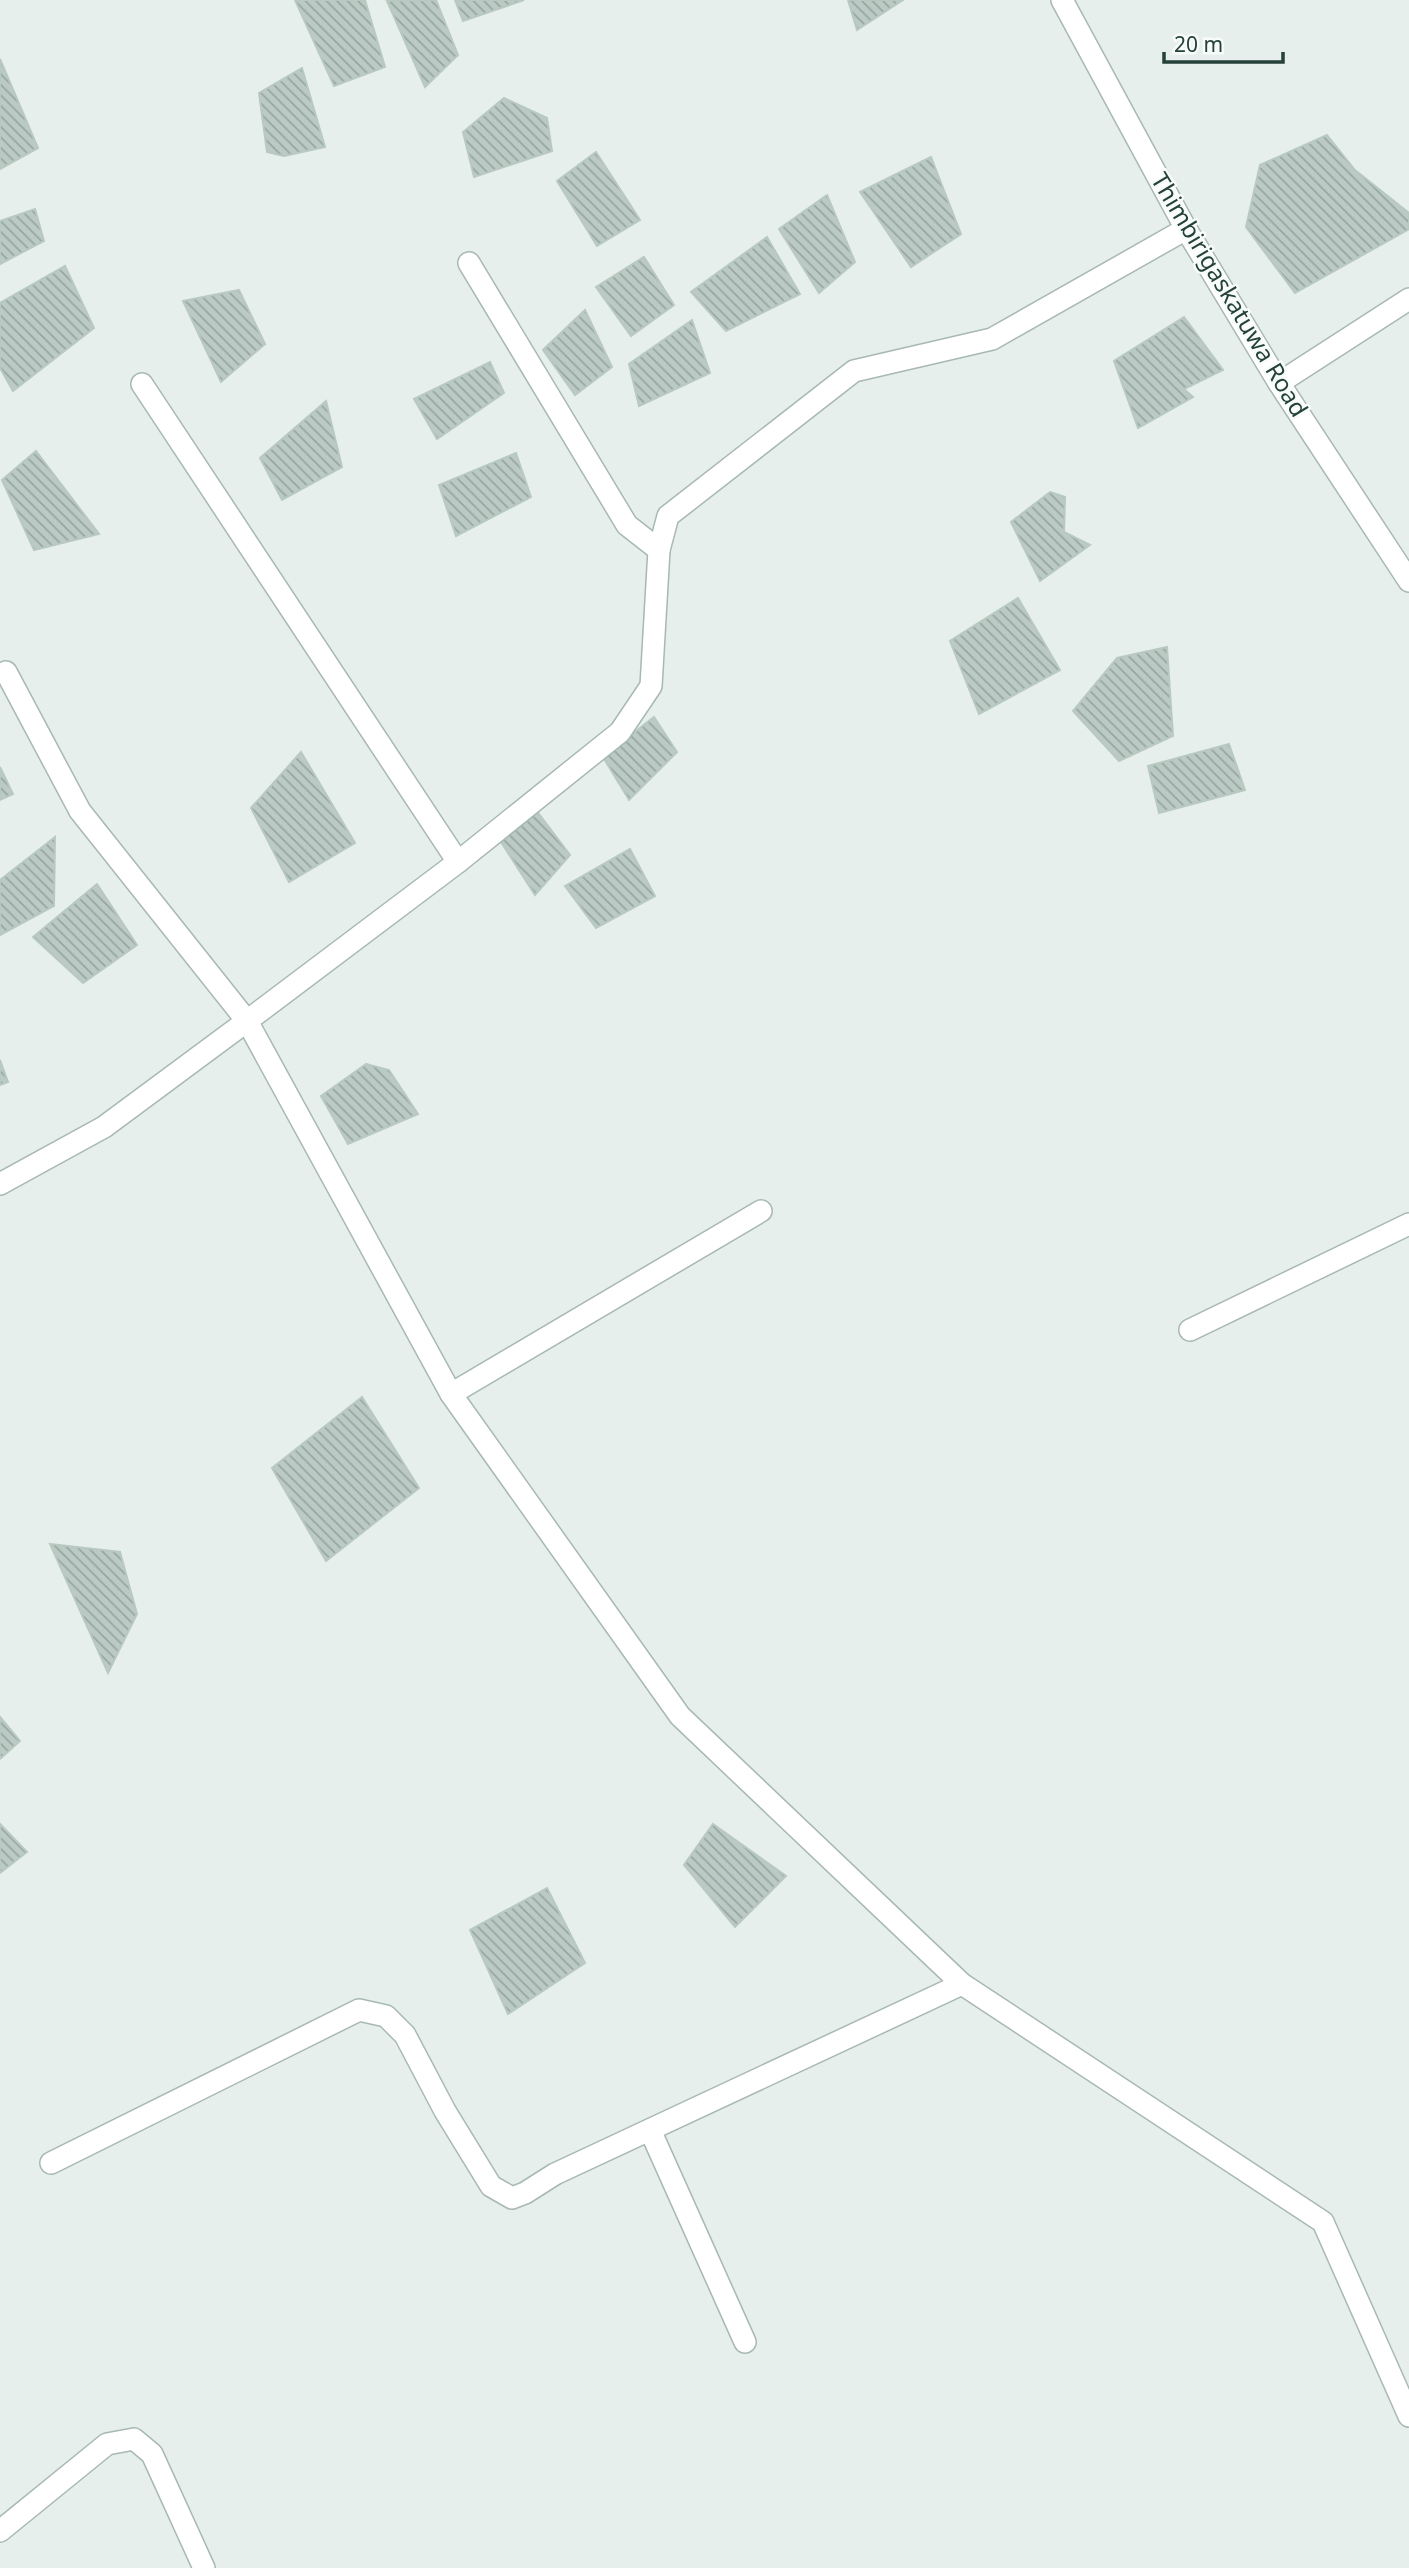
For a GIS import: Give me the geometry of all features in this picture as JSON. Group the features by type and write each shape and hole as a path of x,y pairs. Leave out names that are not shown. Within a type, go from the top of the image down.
{"street":[{"name":"Thimbirigaskatuwa Road","path":"1062,0 1186,229 1279,383 1409,581"},
{"path":"0,1184 104,1128 458,862 620,732 651,686 659,551 668,516 854,371 992,339 1186,229"},
{"path":"470,263 627,525 659,551"},
{"path":"1279,383 1409,299"},
{"path":"142,384 458,862"},
{"path":"6,672 80,811 247,1021 451,1394 680,1716 962,1984 1323,2222 1409,2416"},
{"path":"451,1394 761,1211"},
{"path":"1189,1330 1409,1224"},
{"path":"51,2163 359,2010 386,2017 405,2035 444,2111 491,2186 512,2198 526,2193 555,2174 962,1984"},
{"path":"650,2130 745,2342"},
{"path":"0,2530 107,2444 134,2439 152,2454 204,2568"}],"building":[{"path":"295,0 365,0 385,67 334,86"},
{"path":"436,0 458,55 425,87 387,1"},
{"path":"455,0 524,0 463,21"},
{"path":"848,0 903,0 857,30"},
{"path":"0,59 38,148 0,169"},
{"path":"302,68 325,147 284,156 267,152 259,93"},
{"path":"504,98 547,118 552,151 474,177 463,132"},
{"path":"1327,135 1355,170 1409,213 1409,229 1295,293 1246,227 1260,165"},
{"path":"596,152 640,220 597,246 557,181"},
{"path":"931,157 961,234 911,267 860,192"},
{"path":"827,195 855,262 819,293 779,229"},
{"path":"35,209 44,241 0,264 0,221"},
{"path":"767,237 800,294 726,331 691,292"},
{"path":"644,257 674,305 631,336 596,287"},
{"path":"65,266 94,328 13,391 0,368 0,303"},
{"path":"239,290 265,344 221,382 183,301"},
{"path":"585,310 612,367 575,395 543,350"},
{"path":"1184,317 1223,370 1184,389 1193,397 1138,428 1114,361"},
{"path":"692,320 710,373 639,406 629,364"},
{"path":"490,362 504,393 437,439 414,399"},
{"path":"326,401 342,467 282,500 260,458"},
{"path":"36,451 99,534 34,550 2,480"},
{"path":"516,453 531,497 456,536 439,485"},
{"path":"1050,492 1065,497 1064,532 1090,545 1040,581 1011,522"},
{"path":"1018,598 1060,670 979,714 950,641"},
{"path":"1167,647 1173,736 1119,761 1073,711 1117,658"},
{"path":"654,717 677,752 629,800 603,757"},
{"path":"1229,744 1245,790 1159,813 1148,766"},
{"path":"301,752 355,843 289,882 251,808"},
{"path":"0,767 13,794 0,800"},
{"path":"536,810 570,855 535,895 501,842"},
{"path":"55,837 54,906 0,935 0,880"},
{"path":"630,849 655,896 596,928 565,886"},
{"path":"97,884 137,945 83,983 33,937"},
{"path":"0,1060 8,1082 0,1085"},
{"path":"366,1064 389,1070 418,1114 348,1144 321,1096"},
{"path":"362,1397 419,1488 326,1561 272,1468"},
{"path":"50,1544 120,1552 137,1614 108,1673"},
{"path":"0,1717 20,1741 0,1759"},
{"path":"0,1824 27,1852 0,1873"},
{"path":"713,1824 786,1876 735,1927 684,1865"},
{"path":"547,1888 585,1963 508,2014 470,1930"}]}
